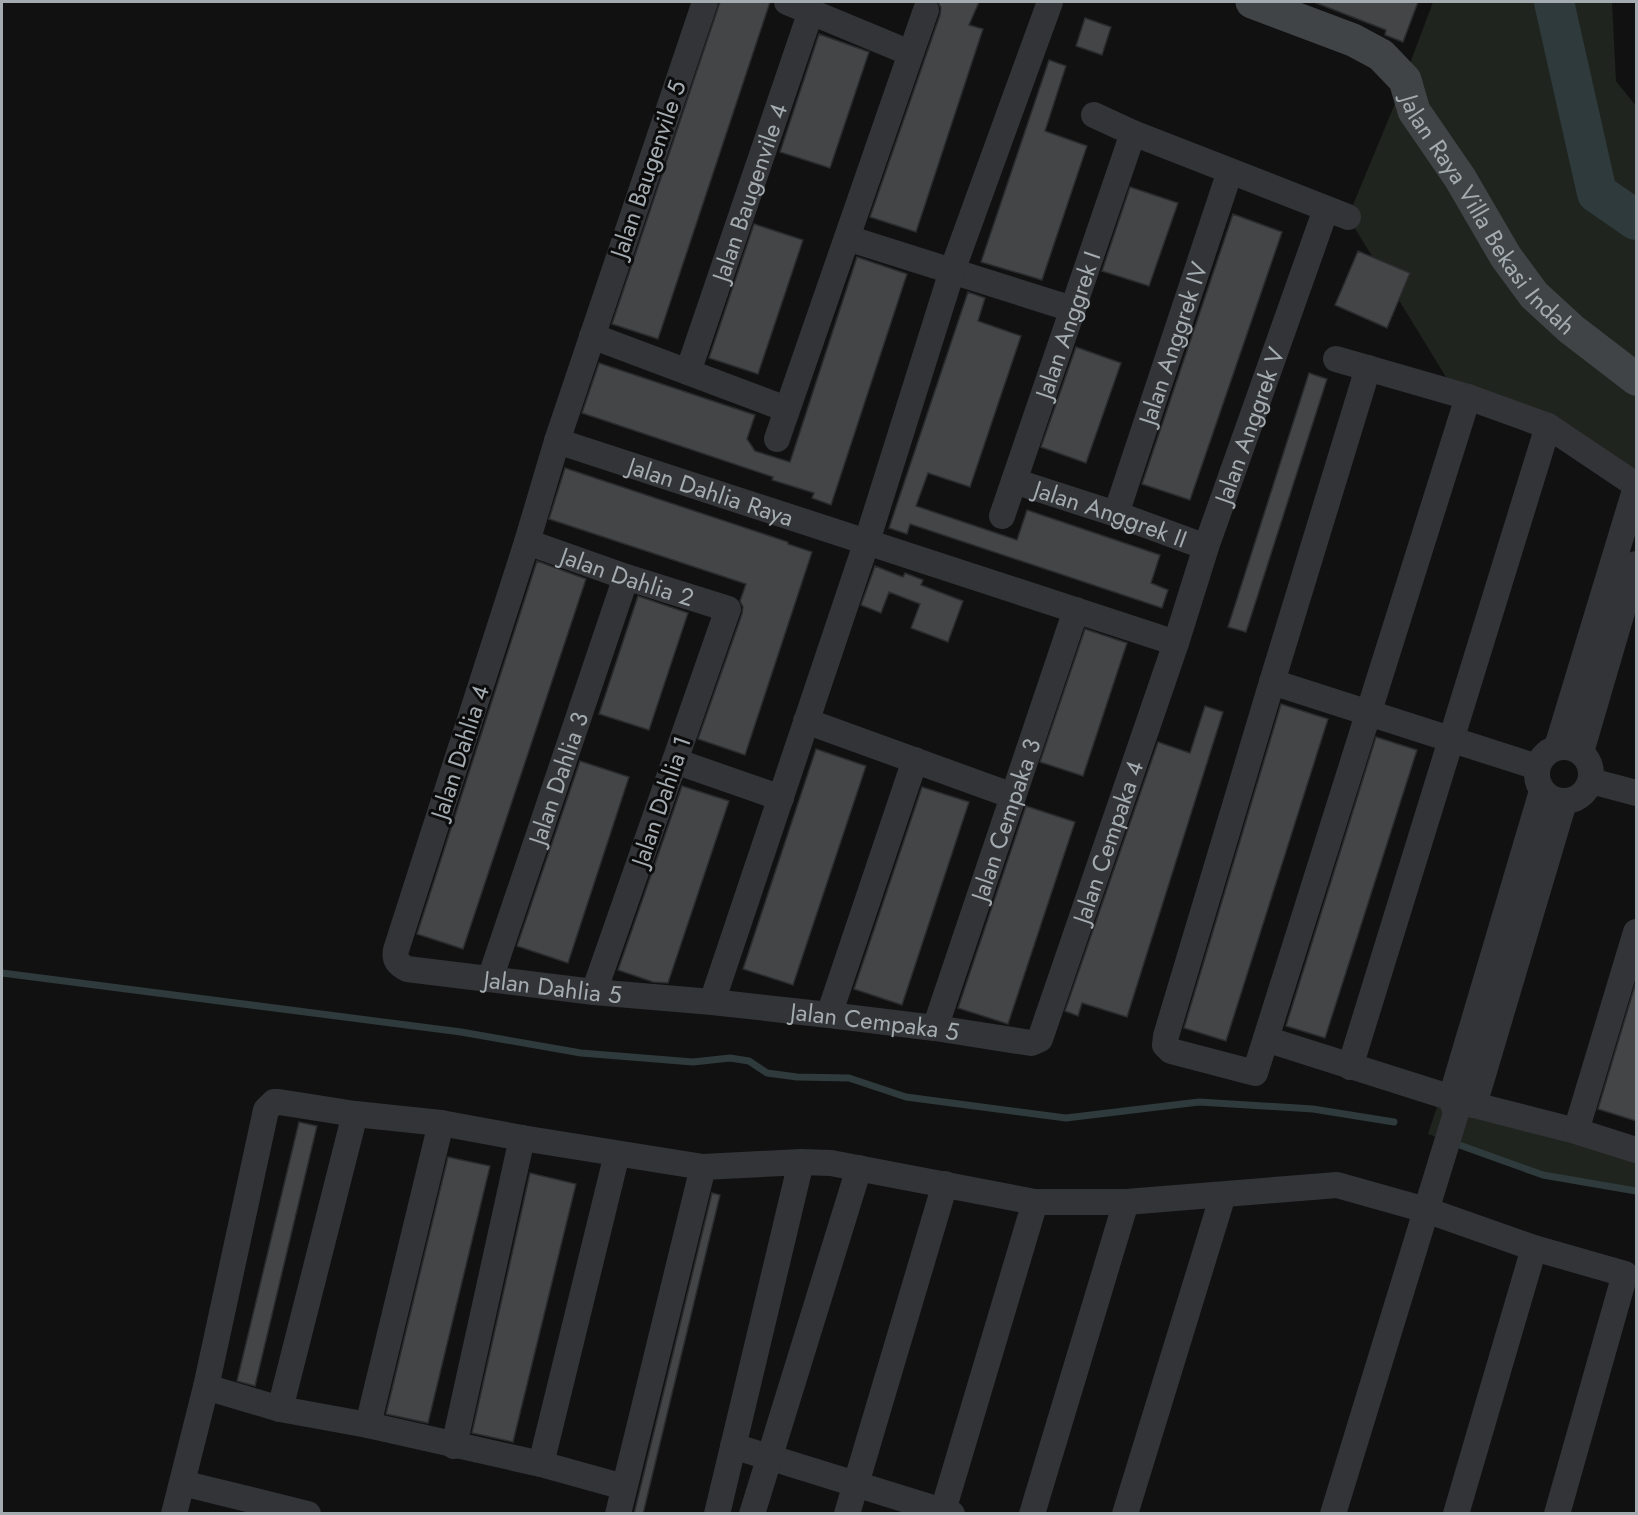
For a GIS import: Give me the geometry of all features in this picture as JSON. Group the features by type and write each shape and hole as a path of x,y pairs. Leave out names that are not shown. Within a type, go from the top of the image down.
{"main road":[{"name":"Jalan Raya Villa Bekasi Indah","path":"1252,2 1353,40 1381,55 1405,80 1414,111 1460,178 1506,257 1534,295 1570,329 1636,380"}],"street":[{"name":"Jalan Baugenvile 5","path":"557,441 705,2"},
{"path":"787,2 910,53"},
{"path":"712,1002 867,541 952,272 1050,2"},
{"path":"777,439 926,9"},
{"name":"Jalan Baugenvile 4","path":"688,372 811,11"},
{"path":"1094,115 1230,171"},
{"name":"Jalan Anggrek I","path":"1002,516 1133,133"},
{"name":"Jalan Anggrek V","path":"1176,643 1206,547 1337,213 1230,171"},
{"name":"Jalan Anggrek IV","path":"1116,514 1230,171"},
{"path":"847,238 1072,309"},
{"path":"592,336 786,409"},
{"path":"1336,359 1468,397 1548,426 1636,486 1569,750"},
{"path":"1368,368 1166,1036 1165,1045 1171,1052 1255,1073 1468,397"},
{"path":"1350,1067 1548,426"},
{"name":"Jalan Dahlia Raya","path":"557,441 1176,643"},
{"name":"Jalan Dahlia 4","path":"396,962 396,950 527,542 557,441"},
{"name":"Jalan Anggrek II","path":"1014,481 1116,514 1206,547"},
{"name":"Jalan Dahlia 2","path":"527,542 626,577 728,609"},
{"path":"1569,750 1636,564"},
{"name":"Jalan Dahlia 3","path":"490,979 626,577"},
{"name":"Jalan Dahlia 1","path":"594,992 728,609"},
{"name":"Jalan Cempaka 3","path":"935,1028 1076,610"},
{"name":"Jalan Cempaka 4","path":"1038,1041 1046,1025 1176,643"},
{"path":"1272,682 1453,738 1548,787 1574,800 1585,792 1591,781 1591,766 1569,750 1545,754 1548,787 1460,1105 1333,1514"},
{"path":"806,721 1013,796"},
{"path":"829,1015 915,760"},
{"path":"675,761 781,798"},
{"path":"1591,781 1636,793"},
{"path":"1576,1131 1636,932"},
{"name":"Jalan Dahlia 5","path":"396,962 413,970 594,992 712,1002"},
{"name":"Jalan Cempaka 5","path":"712,1002 935,1028 1032,1043 1038,1041"},
{"path":"1266,1039 1460,1105 1576,1131 1636,1150"},
{"path":"174,1514 206,1387 266,1110 274,1102 279,1102 355,1114 441,1123 704,1167 801,1162 831,1163 1035,1203 1126,1202 1337,1185 1426,1210 1534,1248 1631,1275 1557,1514"},
{"path":"280,1409 355,1114"},
{"path":"368,1425 441,1123"},
{"path":"454,1446 522,1138"},
{"path":"541,1464 616,1154"},
{"path":"717,1514 801,1162"},
{"path":"618,1514 704,1167"},
{"path":"752,1514 859,1168"},
{"path":"847,1514 945,1184"},
{"path":"1125,1514 1223,1195"},
{"path":"1032,1514 1126,1202"},
{"path":"734,1446 946,1513 1035,1203"},
{"path":"1456,1514 1534,1248"},
{"path":"206,1387 280,1409 368,1425 541,1464 624,1487"},
{"path":"182,1483 308,1514"}],"shaded area":[{"path":"1433,2 1612,2 1616,81 1636,106 1636,485 1449,382 1348,217 1396,101"},
{"path":"1437,1107 1576,1131 1636,1150 1636,1191 1543,1175 1428,1134"}],"building":[{"path":"720,2 770,2 658,339 612,324"},
{"path":"938,2 979,2 969,25 983,29 916,232 870,217 940,15 941,8"},
{"path":"1316,2 1418,2 1403,42 1385,35 1386,30"},
{"path":"1085,18 1111,27 1102,55 1076,46"},
{"path":"819,34 869,52 830,168 780,152"},
{"path":"1049,60 1066,66 1045,131 1087,146 1042,280 981,262"},
{"path":"1130,187 1178,203 1149,286 1102,271"},
{"path":"1233,214 1282,232 1190,500 1142,484"},
{"path":"754,224 803,240 758,374 709,358"},
{"path":"1358,251 1410,273 1387,328 1335,305"},
{"path":"857,257 907,274 831,505 812,498 814,493 772,480 773,477 582,413 599,363 755,415 747,439 755,451 790,462"},
{"path":"968,292 985,298 978,321 1021,336 970,487 928,473 916,506 1017,540 1027,510 1160,555 1151,583 1168,590 1162,608 910,524 907,534 889,528"},
{"path":"1076,347 1121,363 1086,463 1041,447"},
{"path":"1309,373 1327,379 1246,632 1228,627"},
{"path":"565,468 812,552 745,755 698,739 742,614 743,607 740,601 746,584 549,519"},
{"path":"537,561 586,579 463,949 417,934"},
{"path":"875,566 903,577 905,573 923,580 921,585 963,601 948,642 911,628 920,604 889,592 881,613 861,605"},
{"path":"638,596 688,613 649,730 599,714"},
{"path":"1085,629 1127,643 1083,776 1040,762"},
{"path":"1281,704 1328,719 1226,1041 1184,1028"},
{"path":"1205,706 1223,712 1127,1017 1082,1003 1078,1016 1065,1011 1158,742 1190,753"},
{"path":"1376,737 1417,750 1325,1038 1286,1026"},
{"path":"816,749 866,766 793,985 743,969"},
{"path":"580,761 629,777 568,963 517,946"},
{"path":"682,786 729,801 668,983 653,982 618,970"},
{"path":"922,787 969,802 902,1005 854,989"},
{"path":"1026,806 1075,822 1008,1024 958,1008"},
{"path":"1636,982 1636,1121 1598,1109"},
{"path":"299,1122 317,1126 255,1386 237,1381"},
{"path":"448,1157 490,1166 428,1423 386,1414"},
{"path":"530,1173 576,1184 513,1442 472,1433"},
{"path":"712,1193 720,1195 643,1514 634,1514"}],"waterway":[{"path":"1554,2 1597,193 1636,220"},
{"path":"2,973 461,1032 581,1053 693,1062 730,1058 749,1061 767,1073 797,1077 849,1078 906,1097 1066,1118 1199,1102 1313,1109 1394,1122"},
{"path":"1451,1142 1543,1175 1636,1191"}]}
